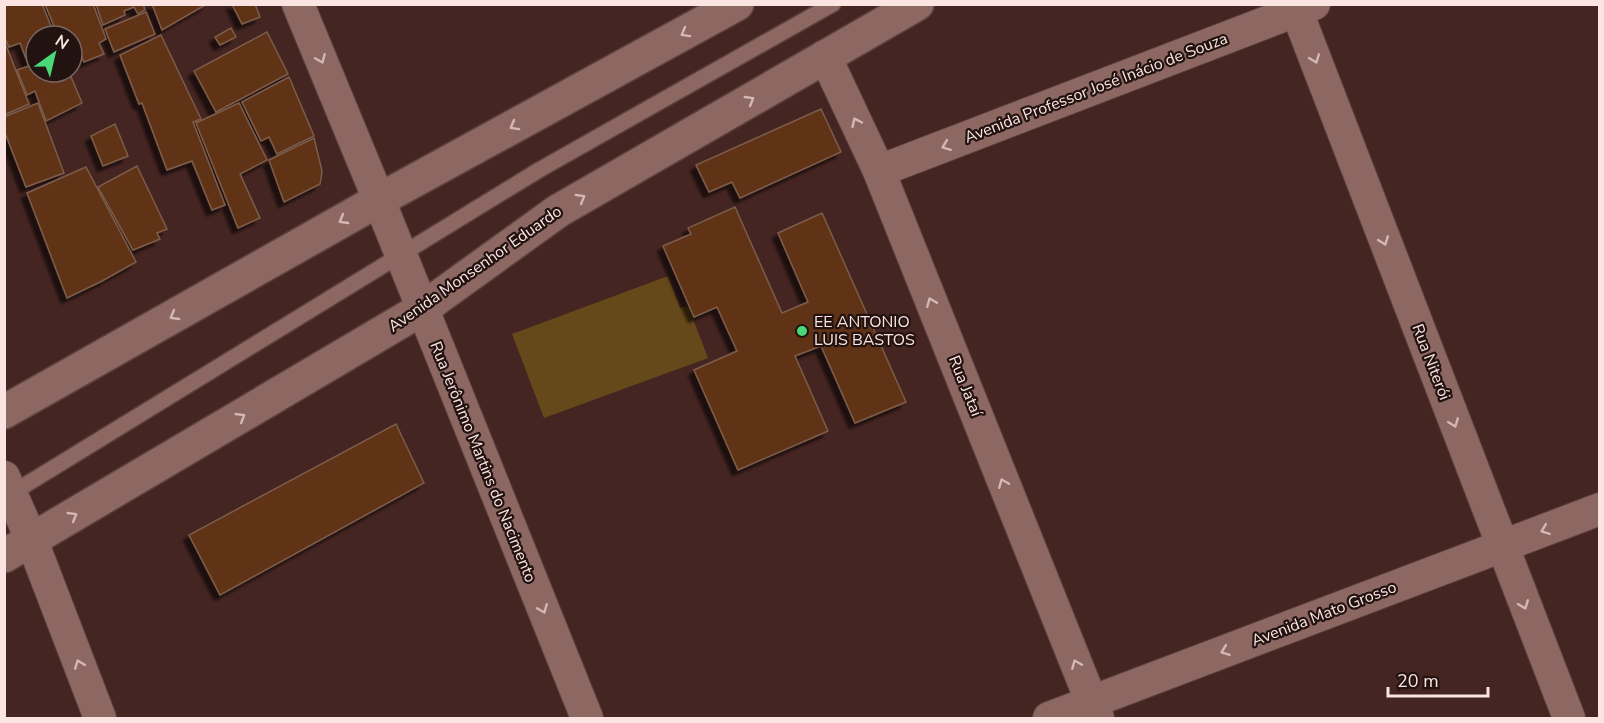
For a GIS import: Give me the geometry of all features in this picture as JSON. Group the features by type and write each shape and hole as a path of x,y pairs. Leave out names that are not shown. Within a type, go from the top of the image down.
{"street":[{"name":"Rua Jerônimo Martins do Nacimento","path":"298,4 401,253 587,718"},
{"path":"4,412 379,200 736,4"},
{"name":"Avenida Monsenhor Eduardo","path":"18,549 422,309 558,211 917,4"},
{"name":"Avenida Professor José Inácio de Souza","path":"879,171 1301,7"},
{"name":"Rua Niterói","path":"1301,7 1501,546 1569,718"},
{"name":"Rua Jataí","path":"825,56 879,171 1094,710"},
{"path":"7,490 18,549 100,718"},
{"name":"Avenida Mato Grosso","path":"1049,718 1094,710 1501,546 1599,509"}],"lane":[{"path":"7,490 539,170 833,4"}],"shaded area":[{"path":"668,276 680,308 688,306 708,358 544,418 512,334"}],"building":[{"path":"4,4 42,4 50,24 24,24 24,53 20,43 9,47 4,36"},
{"path":"45,4 93,4 106,39 99,43 104,54 84,62 84,24 53,24"},
{"path":"96,4 143,4 145,10 138,14 134,7 124,11 125,15 103,25"},
{"path":"152,4 207,4 162,30"},
{"path":"232,4 255,4 260,17 242,24"},
{"path":"146,12 155,34 114,52 105,29"},
{"path":"231,28 236,37 220,45 215,37"},
{"path":"267,32 288,74 216,112 194,71"},
{"path":"161,35 201,119 193,122 225,205 212,210 192,161 167,170 142,103 139,104 120,55"},
{"path":"4,40 29,104 4,115"},
{"path":"24,68 24,84 74,84 82,103 46,121 35,91 27,95 17,70"},
{"path":"289,77 314,136 277,154 269,137 261,141 242,102"},
{"path":"38,103 64,173 26,187 4,130 4,117"},
{"path":"239,103 267,160 240,174 260,218 238,228 196,123"},
{"path":"821,109 841,152 740,198 732,182 709,192 696,165"},
{"path":"115,124 128,156 103,166 91,136"},
{"path":"314,138 322,171 320,184 284,202 269,160"},
{"path":"137,166 167,229 157,233 160,239 133,250 98,187"},
{"path":"86,167 136,262 67,298 27,193"},
{"name":"EE ANTONIO LUIS BASTOS","path":"735,207 782,313 808,302 778,233 822,213 906,402 855,423 821,346 795,356 828,431 738,470 694,370 737,351 717,307 694,317 663,246 691,234 688,228"},
{"path":"396,424 424,483 220,595 189,535"}],"place":[{"name":"EE ANTONIO LUIS BASTOS","path":"802,331"}]}
